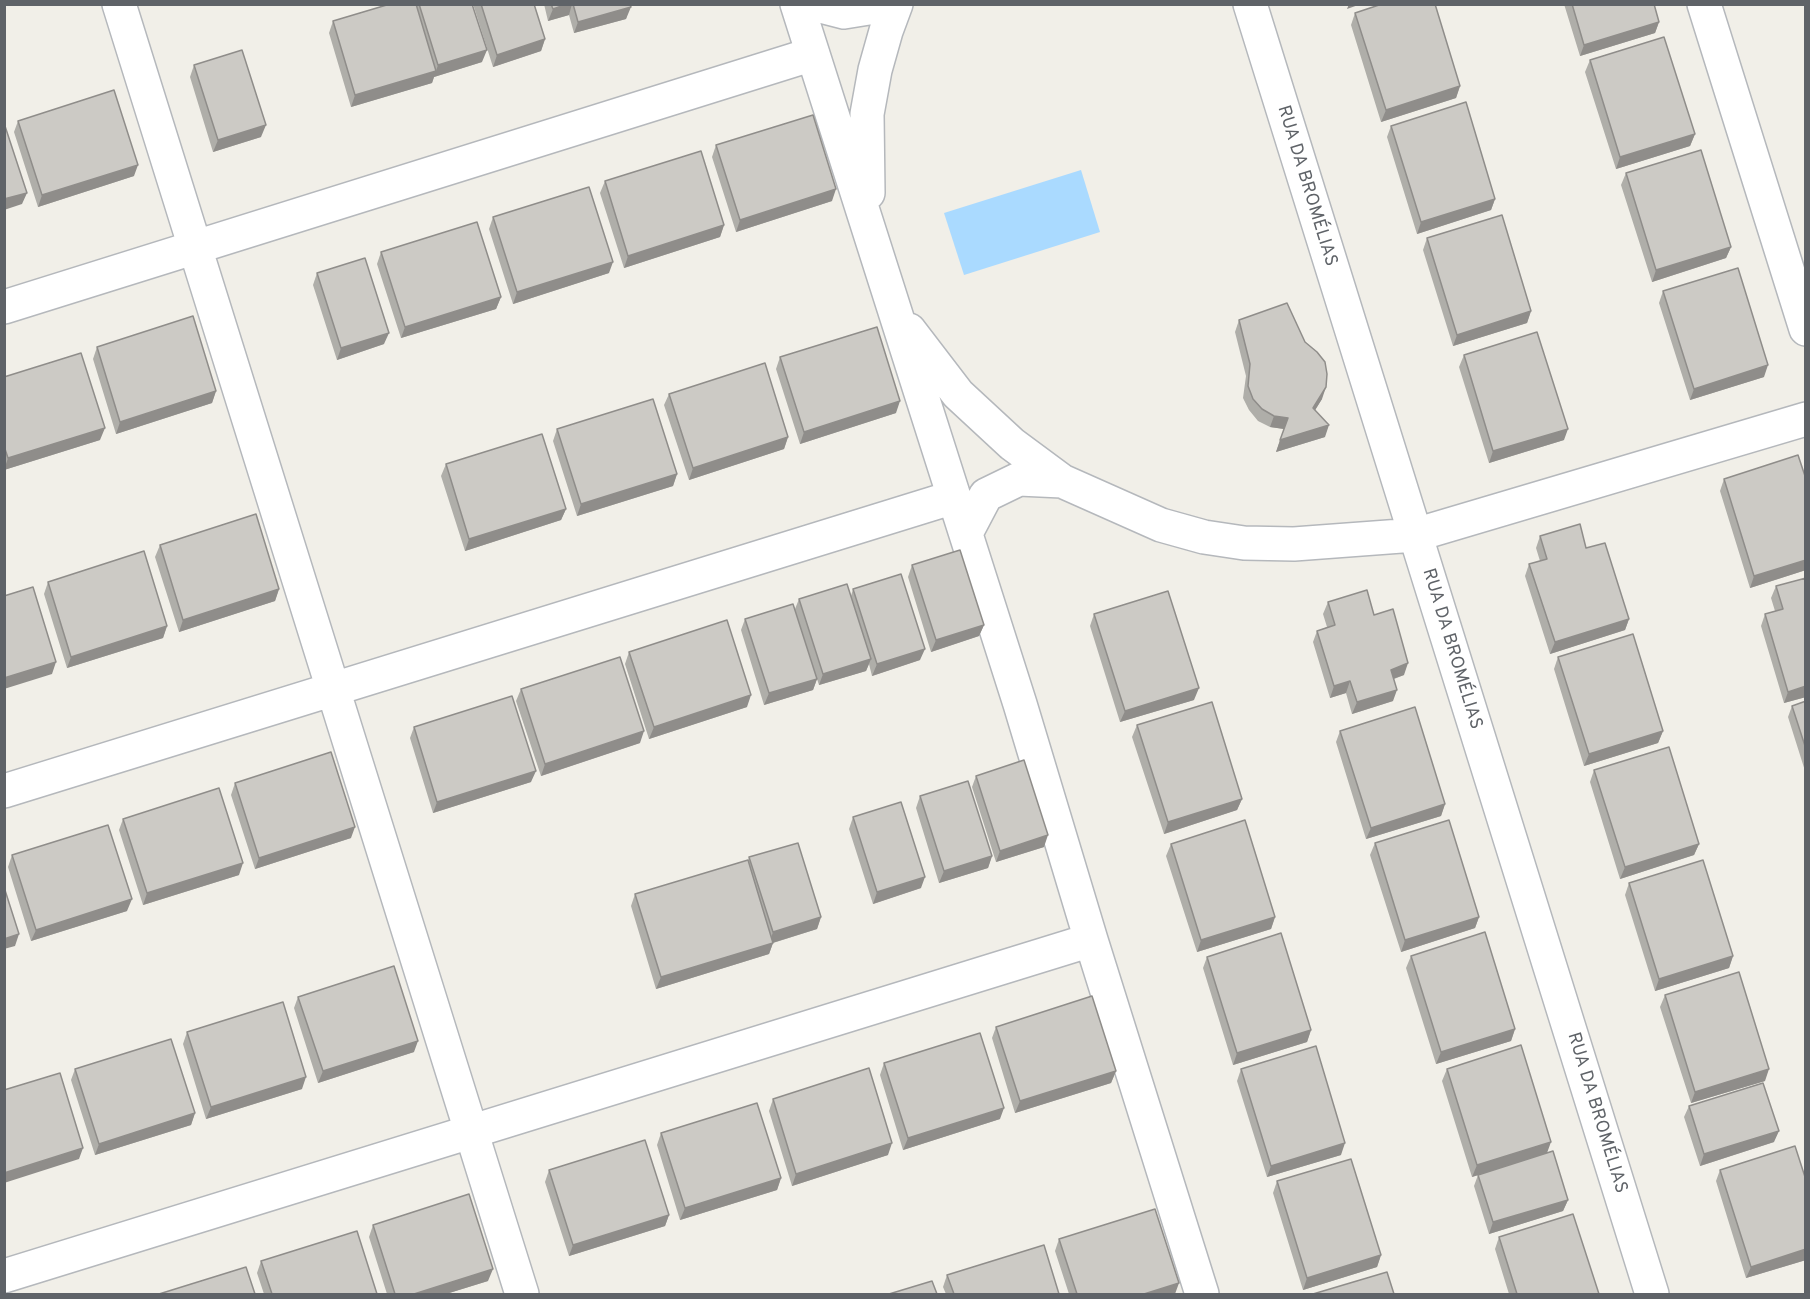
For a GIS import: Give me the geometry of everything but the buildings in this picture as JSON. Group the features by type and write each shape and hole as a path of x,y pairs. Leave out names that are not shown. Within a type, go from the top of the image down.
{"street":[{"path":"119,4 522,1294"},
{"path":"797,4 1020,704 1202,1294"},
{"path":"813,4 844,12 875,7 879,4"},
{"path":"869,231 867,114 875,70 896,4"},
{"name":"RUA DA BROMÉLIAS","path":"1250,4 1652,1294"},
{"path":"1704,4 1806,329"},
{"path":"4,307 813,54"},
{"path":"894,309 958,394 1012,444 1062,481 1161,525 1204,537 1244,543 1294,544 1415,535 1806,418"},
{"path":"966,534 986,495 1018,479 1062,481"},
{"path":"4,791 954,497"},
{"path":"4,1276 1091,940"}],"water":[{"path":"1081,170 1100,232 964,275 944,213"}]}
